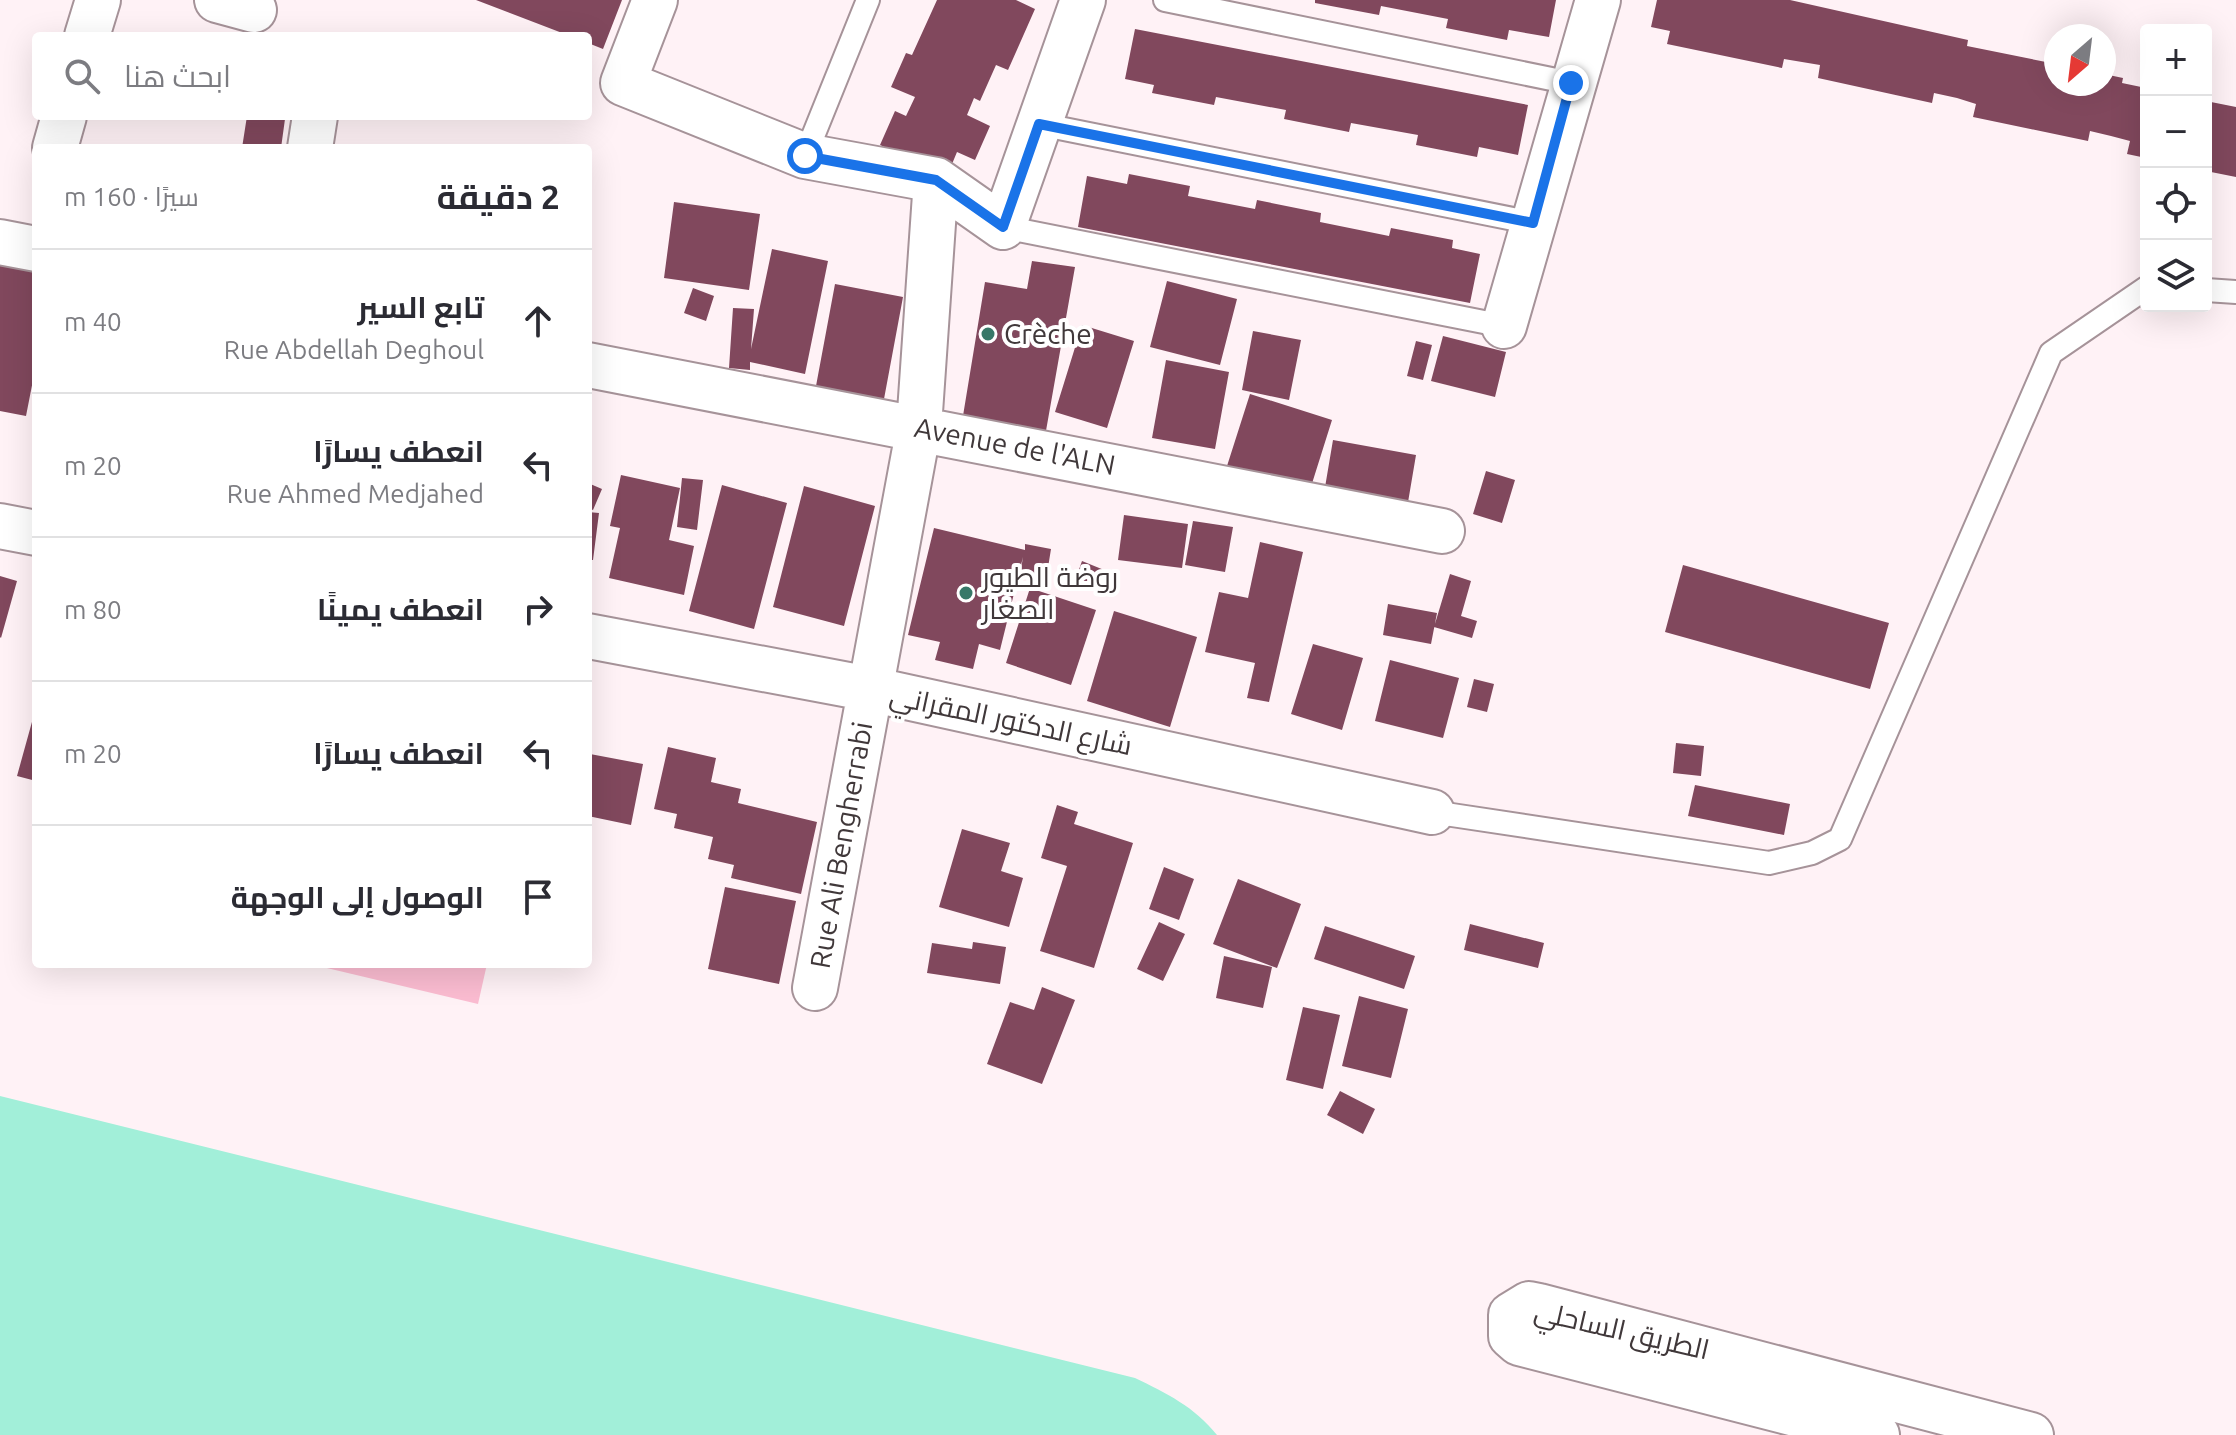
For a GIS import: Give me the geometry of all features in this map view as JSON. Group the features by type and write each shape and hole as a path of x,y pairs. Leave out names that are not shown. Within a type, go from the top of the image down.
{"street":[{"path":"88,32 98,0"},
{"path":"655,0 623,83 805,156 936,180 1003,227 1083,0"},
{"path":"1504,326 1571,83 1598,0"},
{"path":"56,144 63,120"},
{"path":"311,144 314,120"},
{"name":"Rue Ali Bengherrabi","path":"815,988 919,427 936,180"},
{"name":"Avenue de l'ALN","path":"592,366 1442,531"},
{"path":"0,526 32,532"},
{"name":"شارع الدكتور المقراني","path":"592,637 870,689 1432,812"},
{"name":"الطريق الساحلي","path":"1877,1435 1519,1343 1511,1336 1511,1315 1529,1304 1539,1306 2031,1435"}],"lane":[{"path":"805,156 868,0"},
{"path":"1165,0 1571,83"},
{"path":"1039,124 1533,223"},
{"path":"1003,227 1504,326"},
{"path":"2212,290 2236,292"},
{"path":"1432,812 1769,863 1812,853 1840,839 2051,353 2140,292"}],"shaded area":[{"path":"327,968 486,968 478,1004"},
{"path":"0,1096 1135,1378 1190,1409 1217,1435 0,1435"}],"building":[{"path":"476,0 622,0 603,49 592,45 592,32 560,32"},
{"path":"937,0 1016,0 1035,9 1008,70 996,65 980,101 974,98 967,115 990,126 975,160 957,152 947,176 880,145 895,111 906,116 915,97 891,87 906,53 912,55"},
{"path":"1315,0 1556,0 1549,37 1509,30 1507,40 1446,28 1448,19 1381,6 1379,15 1315,3"},
{"path":"1657,0 1790,0 1968,40 1967,46 2044,62 2044,96 2116,96 2116,77 2123,78 2122,83 2140,87 2140,157 2127,154 2130,141 2090,131 2088,141 1973,117 1976,104 1957,98 1934,93 1932,103 1818,78 1820,65 1784,59 1782,68 1667,44 1670,31 1651,27"},
{"path":"1135,29 1528,105 1518,155 1479,147 1477,157 1416,145 1418,135 1351,123 1349,132 1284,119 1286,110 1216,97 1214,105 1152,93 1154,85 1125,79"},
{"path":"2212,102 2236,107 2236,177 2212,172"},
{"path":"246,120 285,120 282,144 243,144"},
{"path":"1129,174 1190,186 1188,196 1255,209 1257,200 1321,213 1320,222 1389,236 1391,228 1453,240 1452,248 1480,254 1470,303 1078,227 1087,176 1127,184"},
{"path":"674,202 760,214 749,290 664,278"},
{"path":"772,249 828,261 805,374 750,362 750,370 729,368 733,308 754,309 751,349"},
{"path":"1032,261 1075,267 1044,442 961,428 985,282 1027,289"},
{"path":"0,265 32,271 32,385 26,416 0,411"},
{"path":"1167,281 1237,299 1220,365 1150,347"},
{"path":"835,284 903,297 884,399 816,386"},
{"path":"693,288 714,296 706,321 684,313"},
{"path":"1082,325 1134,341 1107,428 1055,412"},
{"path":"1253,331 1301,340 1289,400 1242,390"},
{"path":"1443,336 1506,352 1495,397 1431,381"},
{"path":"1416,341 1432,345 1423,380 1407,376"},
{"path":"1166,360 1229,372 1215,449 1152,438"},
{"path":"1250,394 1332,420 1309,493 1227,466"},
{"path":"1333,440 1416,455 1405,520 1322,505"},
{"path":"1486,471 1515,480 1502,523 1473,514"},
{"path":"621,475 680,488 669,540 694,546 684,595 609,578 620,528 610,526"},
{"path":"682,478 703,480 697,530 677,527"},
{"path":"592,485 602,489 592,510"},
{"path":"722,485 787,503 754,629 689,611"},
{"path":"804,486 875,506 844,626 773,607"},
{"path":"592,512 599,513 592,560"},
{"path":"1124,515 1188,524 1182,568 1118,560"},
{"path":"1193,521 1233,527 1225,572 1185,565"},
{"name":"روضة الطيور الصغار","path":"934,528 1025,550 1025,544 1051,549 1046,580 1020,575 1023,557 1000,650 979,644 973,669 935,660 940,642 908,635"},
{"path":"1260,542 1303,552 1269,702 1247,698 1255,663 1205,652 1219,592 1248,598"},
{"path":"1082,561 1109,572 1102,591 1075,581"},
{"path":"1683,565 1889,623 1870,689 1665,632"},
{"path":"1450,574 1471,581 1461,616 1477,621 1472,638 1434,627"},
{"path":"0,576 17,581 1,638 0,637"},
{"path":"1030,588 1096,610 1071,685 1006,663"},
{"path":"1388,604 1437,613 1431,644 1383,635"},
{"path":"1114,611 1197,637 1170,727 1087,701"},
{"path":"1313,644 1363,658 1342,730 1291,714"},
{"path":"1390,660 1459,678 1443,738 1375,721"},
{"path":"1474,679 1494,684 1487,712 1467,707"},
{"path":"32,722 32,780 17,776"},
{"path":"1676,743 1704,746 1701,776 1673,773"},
{"path":"668,747 716,758 711,782 741,789 738,803 817,822 801,894 731,878 734,865 708,859 713,837 674,828 677,814 654,809"},
{"path":"592,754 643,764 631,825 592,817"},
{"path":"1695,785 1790,804 1784,835 1688,816"},
{"path":"1057,805 1078,812 1074,824 1133,843 1094,968 1040,951 1067,866 1041,858"},
{"path":"962,829 1010,843 1001,871 1023,878 1009,927 939,907"},
{"path":"1164,867 1194,879 1179,920 1149,909"},
{"path":"1238,879 1301,904 1277,968 1213,944"},
{"path":"725,887 796,901 779,984 708,969"},
{"path":"1159,922 1185,934 1163,981 1137,969"},
{"path":"1470,924 1544,943 1538,968 1464,950"},
{"path":"1325,926 1415,956 1404,989 1314,959"},
{"path":"973,942 1006,947 1000,984 927,973 932,943 972,949"},
{"path":"1224,956 1272,967 1263,1008 1216,998"},
{"path":"1042,987 1075,1000 1042,1084 987,1064 1010,1002 1034,1010"},
{"path":"1359,996 1408,1009 1391,1078 1342,1066"},
{"path":"1303,1007 1340,1015 1323,1089 1286,1080"},
{"path":"1340,1091 1375,1109 1363,1134 1327,1115"}],"place":[{"name":"Crèche","path":"988,334"},
{"name":"روضة الطيور الصغار","path":"966,593"}],"route":[{"path":"805,156 936,180 1003,227 1039,124 1533,223 1571,83"}]}
